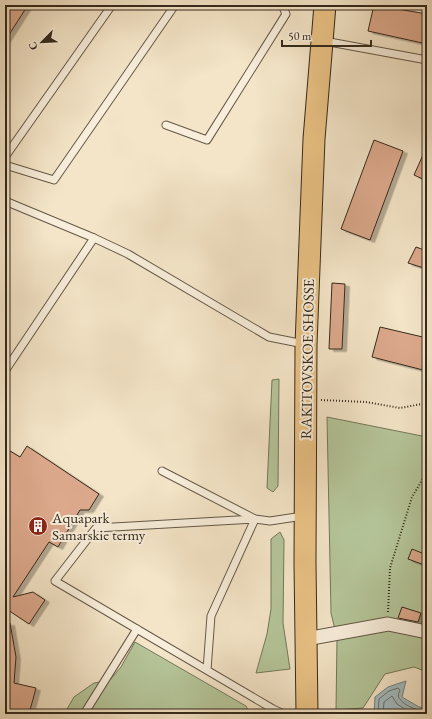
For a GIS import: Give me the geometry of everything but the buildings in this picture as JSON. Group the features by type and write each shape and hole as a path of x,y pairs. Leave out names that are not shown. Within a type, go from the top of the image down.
{"main road":[{"name":"RAKITOVSKOE SHOSSE","path":"307,714 305,563 306,345 314,139 324,5"}],"street":[{"path":"306,639 388,624 427,632"}],"lane":[{"path":"5,157 112,5"},
{"path":"5,165 54,180 175,5"},
{"path":"166,124 207,140 286,14 282,5"},
{"path":"322,40 427,60"},
{"path":"5,201 94,238 128,254 269,337 306,345"},
{"path":"5,371 94,238"},
{"path":"162,471 254,519"},
{"path":"284,714 55,581 96,528 254,519 270,521 306,516"},
{"path":"207,670 211,616 254,519"},
{"path":"84,714 136,629"}],"path":[{"path":"305,400 366,402 400,408 427,402"},
{"path":"388,624 390,568 412,497 427,472"}],"green space":[{"path":"279,379 278,486 273,492 267,488 272,380"},
{"path":"327,417 427,437 427,672 414,667 385,674 363,708 336,710 337,638 331,613"},
{"path":"280,532 284,540 283,623 290,669 256,673 267,634 271,609 271,539"},
{"path":"135,642 246,706 250,714 64,714 74,697 94,683 110,680 121,667"}],"water":[{"path":"406,681 402,697 419,707 427,708 427,714 374,714 375,697 388,687"}],"place":[{"name":"Aquapark Samarskie termy","path":"38,526"}]}
